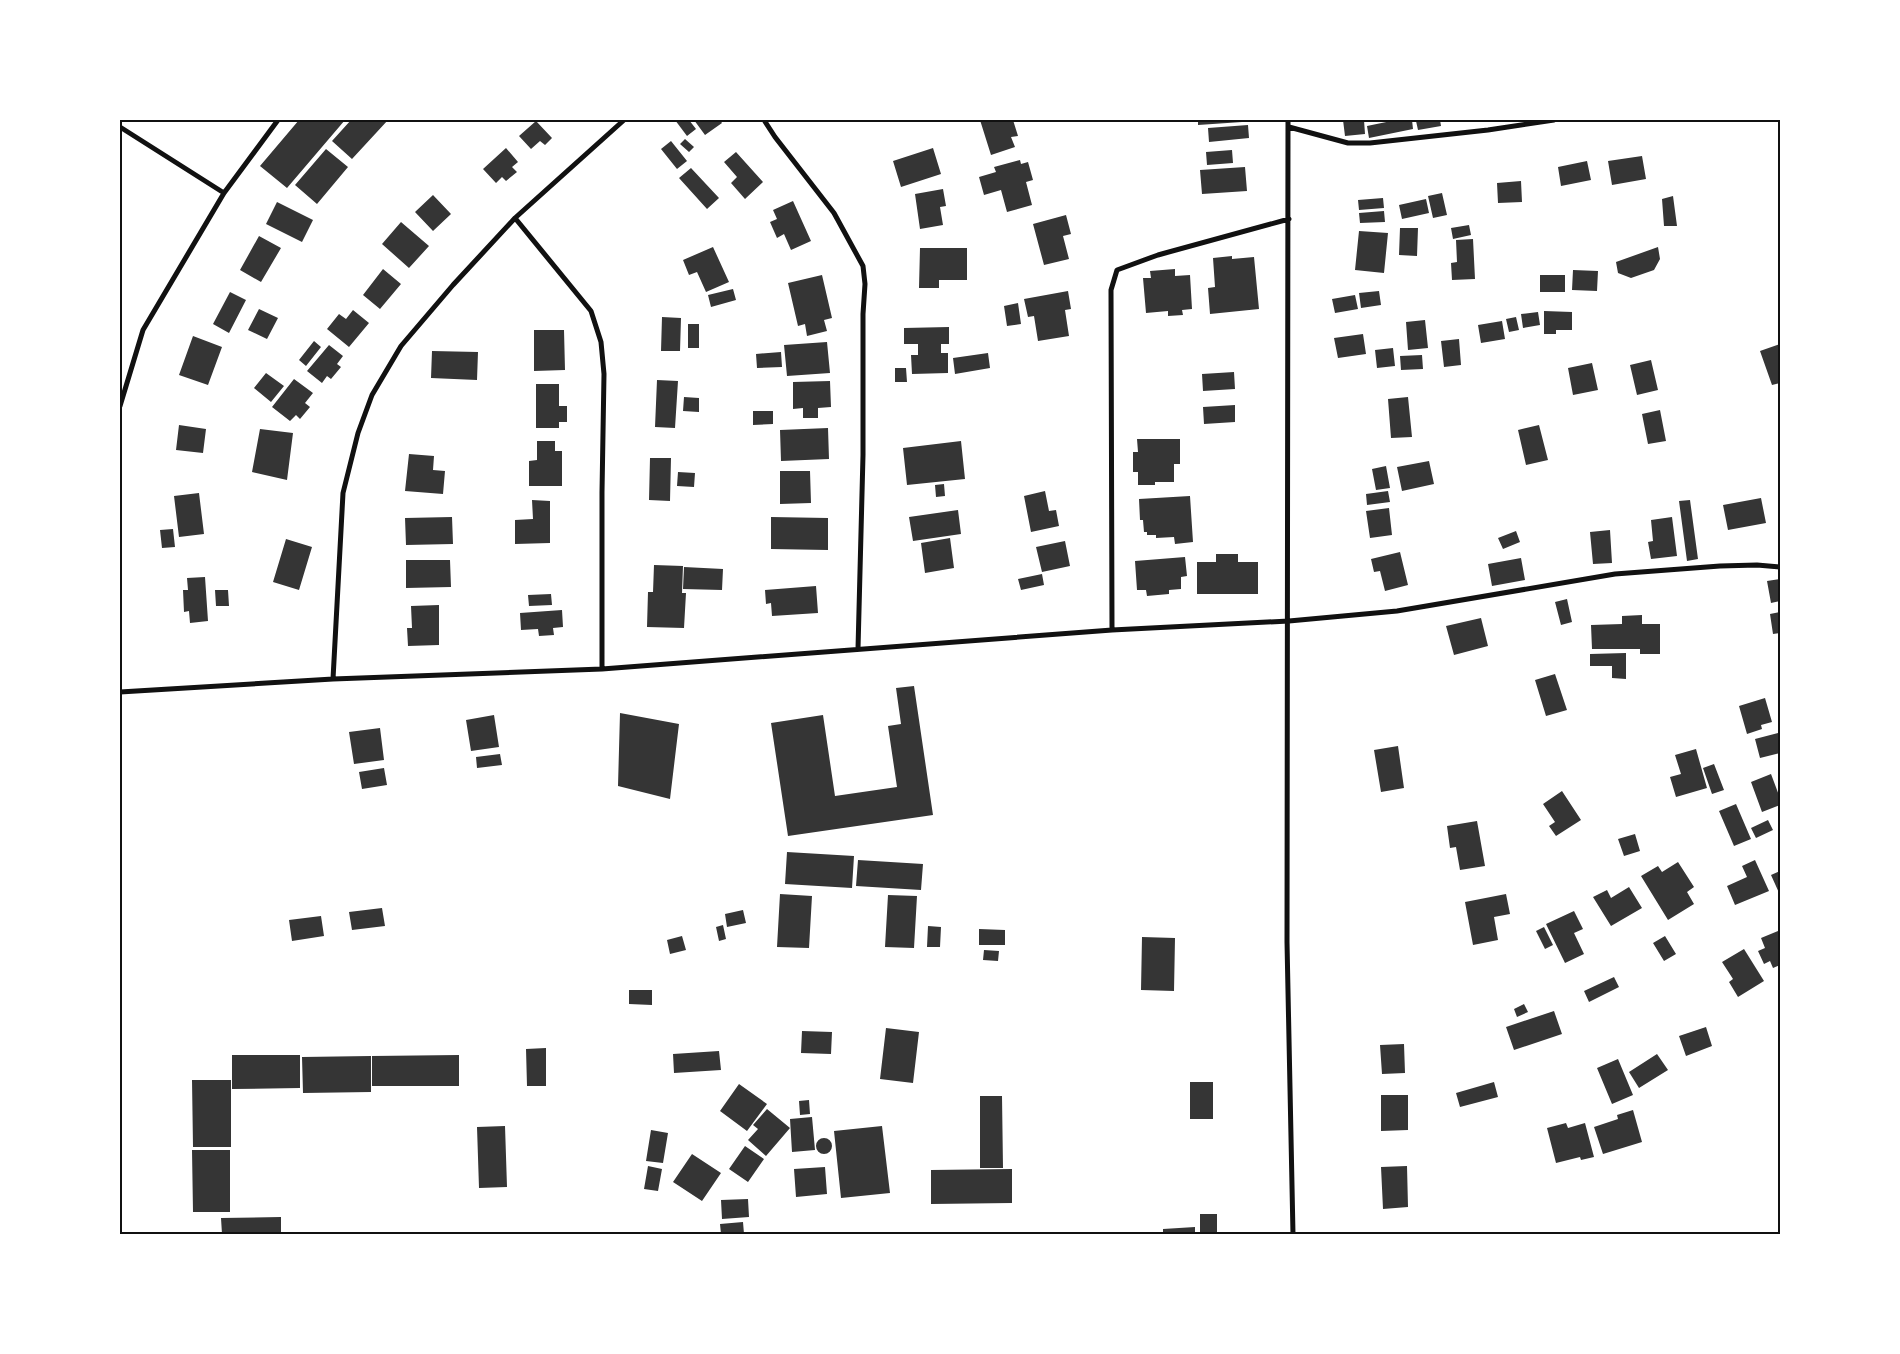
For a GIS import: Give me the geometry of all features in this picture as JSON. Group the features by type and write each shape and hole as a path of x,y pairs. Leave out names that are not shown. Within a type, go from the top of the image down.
{"street":[{"path":"120,406 143,330 224,193 278,120"},
{"path":"333,679 343,493 358,433 372,394 401,346 453,285 515,218 624,120"},
{"path":"764,120 834,213 864,266 866,284 863,314 863,455 858,649"},
{"path":"1288,120 1289,621 1287,942 1293,1234"},
{"path":"1289,127 1348,143 1370,143 1488,130 1554,120"},
{"path":"120,127 224,193"},
{"path":"515,218 591,311 601,342 604,374 602,669"},
{"path":"1112,630 1111,290 1117,270 1158,255 1289,219"},
{"path":"120,692 333,679 602,669 1112,630 1289,621 1397,611 1615,574 1720,566 1757,565 1780,567"}],"building":[{"path":"299,120 345,120 287,188 260,166"},
{"path":"351,120 388,120 352,159 332,141"},
{"path":"675,120 689,120 696,129 687,136"},
{"path":"694,120 720,120 722,123 705,135"},
{"path":"980,120 1013,120 1018,136 1011,137 1015,147 991,155"},
{"path":"1198,120 1242,120 1242,122 1198,125"},
{"path":"1343,120 1364,120 1365,134 1345,136"},
{"path":"1396,120 1412,120 1413,129 1369,138 1367,126"},
{"path":"1440,120 1441,126 1418,130 1416,121"},
{"path":"536,121 552,138 545,145 540,141 531,149 519,136"},
{"path":"1248,125 1249,138 1209,142 1208,128"},
{"path":"685,139 694,147 689,152 680,144"},
{"path":"671,141 687,161 677,169 661,149"},
{"path":"506,148 518,162 512,167 517,172 506,181 502,177 496,183 483,169"},
{"path":"933,148 941,174 901,187 893,161"},
{"path":"326,149 348,167 317,204 295,185"},
{"path":"1232,150 1233,163 1207,165 1206,152"},
{"path":"736,152 763,182 745,199 731,183 737,177 724,162"},
{"path":"1642,156 1646,179 1612,185 1608,161"},
{"path":"1020,160 1021,164 1028,162 1033,180 1026,182 1032,205 1007,212 1001,190 984,195 979,177 996,172 994,167"},
{"path":"1587,161 1591,180 1561,186 1558,167"},
{"path":"1245,167 1247,191 1202,194 1200,170"},
{"path":"691,168 719,198 707,209 679,178"},
{"path":"1521,181 1522,202 1498,203 1497,183"},
{"path":"943,189 946,206 940,207 943,225 920,229 915,194"},
{"path":"1442,193 1447,215 1433,218 1428,196"},
{"path":"433,195 451,214 433,231 415,212"},
{"path":"1673,196 1677,226 1664,226 1662,199"},
{"path":"1383,198 1384,208 1359,210 1358,200"},
{"path":"1426,199 1429,213 1402,219 1399,205"},
{"path":"793,201 811,241 791,250 784,234 777,238 770,222 777,219 773,210"},
{"path":"277,202 313,220 302,242 266,224"},
{"path":"1384,211 1385,222 1360,223 1359,213"},
{"path":"1066,215 1071,234 1063,236 1069,259 1044,265 1033,224"},
{"path":"401,222 429,246 409,268 382,244"},
{"path":"1469,225 1471,235 1453,239 1451,228"},
{"path":"1400,228 1418,228 1417,256 1399,255"},
{"path":"1359,231 1388,233 1384,273 1355,270"},
{"path":"259,236 281,248 261,282 240,270"},
{"path":"1473,239 1475,279 1452,280 1451,263 1457,262 1456,240"},
{"path":"713,247 729,282 706,292 697,272 689,275 683,260"},
{"path":"1658,247 1660,259 1654,270 1631,278 1618,273 1616,262"},
{"path":"920,248 967,248 967,280 939,280 939,288 919,288"},
{"path":"1232,256 1232,259 1254,257 1259,309 1210,314 1208,288 1215,287 1213,258"},
{"path":"383,269 401,284 380,309 363,295"},
{"path":"1175,269 1175,276 1190,275 1192,309 1182,310 1183,315 1168,316 1168,311 1146,313 1143,278 1151,278 1150,271"},
{"path":"1573,270 1598,271 1597,291 1572,290"},
{"path":"822,275 832,318 824,320 827,331 807,336 805,324 798,326 788,283"},
{"path":"1540,275 1565,275 1565,292 1540,292"},
{"path":"733,289 736,300 711,307 708,295"},
{"path":"1068,291 1071,309 1065,310 1069,336 1038,341 1034,316 1028,317 1024,299"},
{"path":"1379,291 1381,305 1361,308 1359,293"},
{"path":"230,292 246,300 229,333 213,324"},
{"path":"1355,295 1358,309 1335,313 1332,299"},
{"path":"1018,303 1021,324 1007,326 1004,306"},
{"path":"259,309 278,318 267,339 248,330"},
{"path":"353,310 369,323 349,347 327,329 339,314 346,319"},
{"path":"1544,311 1572,312 1572,330 1556,330 1556,334 1544,334"},
{"path":"1538,312 1540,325 1523,328 1521,314"},
{"path":"662,317 681,318 680,351 661,351"},
{"path":"1516,317 1519,330 1509,332 1506,319"},
{"path":"1425,320 1428,348 1408,350 1406,322"},
{"path":"1502,321 1505,339 1481,343 1478,325"},
{"path":"688,324 699,324 699,348 688,348"},
{"path":"949,327 949,344 941,344 941,353 948,353 948,373 912,374 911,355 918,355 918,344 904,344 904,328"},
{"path":"534,330 564,330 565,370 534,371"},
{"path":"1363,334 1366,354 1338,358 1334,338"},
{"path":"193,336 222,347 208,385 179,375"},
{"path":"1459,339 1461,365 1444,367 1441,341"},
{"path":"314,341 321,347 306,366 299,360"},
{"path":"827,342 830,373 787,376 784,345"},
{"path":"1780,344 1780,383 1772,385 1760,351"},
{"path":"329,345 343,356 337,364 341,367 331,379 327,376 322,383 307,371"},
{"path":"1393,348 1395,366 1377,368 1375,350"},
{"path":"432,351 478,352 477,380 431,378"},
{"path":"781,352 782,367 757,368 756,354"},
{"path":"988,353 990,368 955,374 953,358"},
{"path":"1422,355 1423,369 1401,370 1400,356"},
{"path":"1651,360 1658,390 1637,395 1630,365"},
{"path":"1592,363 1598,390 1573,395 1568,368"},
{"path":"895,368 906,368 907,382 895,382"},
{"path":"1234,372 1235,389 1203,391 1202,374"},
{"path":"266,373 284,386 271,402 254,388"},
{"path":"294,379 313,393 305,403 310,407 300,419 296,415 290,421 272,407"},
{"path":"657,380 678,381 675,428 655,427"},
{"path":"830,381 831,407 818,408 818,418 803,418 803,408 793,409 793,382"},
{"path":"536,384 559,384 559,406 567,406 567,422 559,422 559,428 536,428"},
{"path":"684,397 699,398 699,412 683,411"},
{"path":"1408,397 1412,437 1391,438 1388,399"},
{"path":"1235,405 1235,422 1204,424 1203,407"},
{"path":"1660,410 1666,441 1648,444 1642,414"},
{"path":"753,411 773,411 773,424 753,425"},
{"path":"179,425 206,429 203,453 176,450"},
{"path":"1539,425 1548,460 1526,465 1518,430"},
{"path":"828,428 829,459 781,461 780,430"},
{"path":"260,429 293,433 287,480 252,472"},
{"path":"1137,439 1180,439 1180,464 1174,464 1174,482 1155,482 1155,485 1138,485 1138,472 1133,472 1133,452 1138,452"},
{"path":"537,441 555,441 555,451 562,451 562,486 529,486 529,461 537,460"},
{"path":"961,441 965,479 907,485 903,448"},
{"path":"409,454 434,456 433,470 445,471 443,494 405,491"},
{"path":"650,458 671,458 670,501 649,500"},
{"path":"1429,461 1434,484 1402,491 1397,467"},
{"path":"1386,466 1390,488 1376,490 1372,469"},
{"path":"780,471 810,471 811,503 780,504"},
{"path":"678,472 695,473 694,487 677,486"},
{"path":"944,484 945,496 936,497 935,485"},
{"path":"1045,491 1049,511 1056,510 1059,526 1031,532 1024,496"},
{"path":"1388,491 1390,502 1367,505 1366,494"},
{"path":"199,493 204,534 179,537 174,496"},
{"path":"1190,496 1193,542 1175,544 1174,537 1156,538 1156,535 1147,535 1147,532 1144,532 1143,520 1140,520 1139,499"},
{"path":"1761,498 1766,523 1728,530 1723,505"},
{"path":"532,500 550,501 550,543 515,544 515,520 533,519"},
{"path":"1690,500 1698,559 1687,561 1679,501"},
{"path":"1389,508 1392,535 1370,538 1366,511"},
{"path":"958,510 961,534 913,541 909,517"},
{"path":"452,517 453,544 406,545 405,518"},
{"path":"771,517 828,518 828,550 771,549"},
{"path":"1672,517 1677,556 1651,559 1648,542 1653,541 1651,520"},
{"path":"173,529 175,547 162,548 160,530"},
{"path":"1610,530 1612,563 1593,564 1590,532"},
{"path":"1516,531 1520,542 1503,549 1498,538"},
{"path":"950,538 954,568 925,573 921,543"},
{"path":"286,539 312,547 299,590 273,582"},
{"path":"1065,541 1070,566 1042,572 1036,547"},
{"path":"1400,552 1408,585 1385,591 1380,571 1374,572 1371,559"},
{"path":"1216,554 1238,554 1238,562 1258,562 1258,594 1197,594 1197,562 1216,562"},
{"path":"1185,557 1187,576 1181,577 1181,589 1169,590 1169,594 1147,596 1146,590 1137,590 1135,561"},
{"path":"1521,558 1525,580 1492,586 1488,564"},
{"path":"406,560 450,560 451,587 406,588"},
{"path":"654,565 683,566 682,593 686,593 684,628 647,627 648,592 653,592"},
{"path":"684,567 723,569 722,590 683,589"},
{"path":"1042,574 1044,585 1021,590 1018,579"},
{"path":"205,577 208,621 190,623 189,611 184,612 183,590 188,590 187,578"},
{"path":"1780,579 1780,601 1771,603 1767,581"},
{"path":"816,586 818,613 772,616 771,603 766,604 765,590"},
{"path":"215,590 228,590 229,606 216,606"},
{"path":"551,594 552,605 529,606 528,595"},
{"path":"1567,599 1572,622 1561,625 1555,602"},
{"path":"439,605 439,645 408,646 407,628 412,628 411,606"},
{"path":"562,610 563,627 553,628 554,635 539,636 538,629 521,630 520,613"},
{"path":"1780,612 1780,633 1773,634 1770,614"},
{"path":"1642,615 1642,624 1660,624 1660,654 1640,654 1640,649 1592,649 1591,625 1622,624 1622,616"},
{"path":"1481,618 1488,646 1454,655 1446,626"},
{"path":"1626,653 1626,679 1612,678 1612,666 1590,666 1590,654"},
{"path":"1555,674 1567,710 1546,716 1535,680"},
{"path":"914,686 933,815 788,836 771,723 823,715 835,796 897,787 888,726 901,724 896,688"},
{"path":"1765,698 1772,722 1761,725 1762,729 1747,734 1739,706"},
{"path":"620,713 679,724 670,799 618,786"},
{"path":"494,715 499,747 471,751 466,720"},
{"path":"380,728 384,760 354,764 349,732"},
{"path":"1778,733 1780,753 1760,758 1755,739"},
{"path":"1398,746 1404,788 1381,792 1374,750"},
{"path":"1696,749 1707,788 1676,797 1670,777 1681,774 1675,755"},
{"path":"500,754 502,765 477,768 476,757"},
{"path":"1714,764 1724,790 1712,794 1703,768"},
{"path":"384,768 387,785 362,789 359,772"},
{"path":"1771,774 1780,798 1780,805 1762,812 1751,782"},
{"path":"1562,791 1581,820 1556,836 1549,826 1555,822 1543,804"},
{"path":"1736,804 1751,839 1734,846 1719,811"},
{"path":"1768,820 1773,830 1756,838 1751,828"},
{"path":"1477,821 1485,866 1460,870 1456,847 1450,848 1447,826"},
{"path":"1635,834 1640,851 1624,856 1618,839"},
{"path":"787,852 854,856 852,888 785,884"},
{"path":"858,860 923,864 921,890 856,886"},
{"path":"1755,860 1769,891 1735,905 1727,886 1747,877 1742,866"},
{"path":"1678,862 1694,887 1687,892 1694,904 1668,920 1641,876 1658,866 1662,872"},
{"path":"1780,871 1780,895 1771,875"},
{"path":"1629,887 1642,908 1611,926 1593,897 1607,890 1611,898"},
{"path":"780,894 812,896 809,948 777,947"},
{"path":"1506,894 1510,914 1494,917 1498,940 1473,945 1465,902"},
{"path":"888,895 917,896 914,948 885,947"},
{"path":"382,908 385,926 352,930 349,912"},
{"path":"743,910 746,923 727,927 725,914"},
{"path":"1574,911 1583,929 1574,933 1584,954 1565,963 1546,924"},
{"path":"321,916 324,936 292,941 289,920"},
{"path":"723,925 726,939 719,941 716,927"},
{"path":"928,926 941,927 940,947 927,947"},
{"path":"1544,927 1553,945 1545,949 1536,931"},
{"path":"979,929 1005,930 1005,945 979,945"},
{"path":"1778,931 1780,935 1780,965 1773,968 1770,961 1764,964 1758,951 1765,948 1761,938"},
{"path":"682,936 686,950 670,954 667,940"},
{"path":"1665,936 1676,954 1664,961 1653,943"},
{"path":"1142,937 1175,938 1174,991 1141,990"},
{"path":"1744,949 1764,981 1738,997 1729,982 1733,979 1722,962"},
{"path":"984,950 999,951 998,961 983,960"},
{"path":"1614,977 1619,987 1589,1002 1584,991"},
{"path":"629,990 652,990 652,1005 629,1004"},
{"path":"1524,1004 1528,1012 1517,1017 1514,1009"},
{"path":"1554,1011 1562,1034 1514,1050 1506,1027"},
{"path":"1706,1027 1712,1046 1686,1056 1679,1036"},
{"path":"886,1028 919,1032 913,1083 880,1079"},
{"path":"802,1031 832,1032 831,1054 801,1053"},
{"path":"1404,1044 1405,1073 1382,1074 1380,1045"},
{"path":"546,1048 546,1086 527,1086 526,1049"},
{"path":"719,1051 721,1070 674,1073 673,1054"},
{"path":"1657,1054 1668,1070 1639,1088 1629,1072"},
{"path":"232,1055 300,1055 300,1088 232,1089"},
{"path":"459,1055 459,1086 372,1086 372,1056"},
{"path":"371,1056 371,1092 303,1093 302,1057"},
{"path":"1618,1059 1633,1095 1612,1104 1597,1068"},
{"path":"192,1080 231,1080 231,1147 193,1147"},
{"path":"1190,1082 1213,1082 1213,1119 1190,1119"},
{"path":"1494,1082 1498,1097 1460,1107 1456,1093"},
{"path":"739,1084 767,1104 747,1131 720,1111"},
{"path":"1381,1095 1408,1095 1408,1130 1381,1131"},
{"path":"980,1096 1002,1096 1003,1168 980,1168"},
{"path":"809,1100 810,1114 800,1115 799,1101"},
{"path":"767,1109 790,1128 766,1156 748,1140 758,1129 753,1125"},
{"path":"1633,1110 1642,1142 1603,1154 1594,1127 1618,1119 1617,1115"},
{"path":"812,1117 815,1150 792,1152 790,1119"},
{"path":"1566,1123 1568,1128 1585,1123 1594,1157 1581,1160 1580,1157 1556,1163 1547,1128"},
{"path":"505,1126 507,1187 479,1188 477,1127"},
{"path":"882,1126 890,1193 841,1198 834,1131"},
{"path":"651,1130 668,1133 663,1163 646,1161"},
{"path":"824,1138 832,1146 824,1154 816,1146"},
{"path":"745,1146 764,1159 748,1182 729,1169"},
{"path":"192,1150 230,1150 230,1212 193,1212"},
{"path":"692,1154 721,1173 702,1201 673,1182"},
{"path":"648,1166 662,1169 658,1191 644,1189"},
{"path":"1407,1166 1408,1207 1383,1209 1381,1167"},
{"path":"825,1167 827,1194 796,1197 794,1169"},
{"path":"1012,1169 1012,1203 931,1204 931,1170"},
{"path":"748,1199 749,1217 722,1219 721,1200"},
{"path":"1200,1214 1217,1214 1217,1234 1200,1234"},
{"path":"281,1217 281,1234 222,1234 221,1218"},
{"path":"743,1222 744,1234 721,1234 720,1224"},
{"path":"1195,1227 1195,1234 1163,1234 1163,1229"}]}
